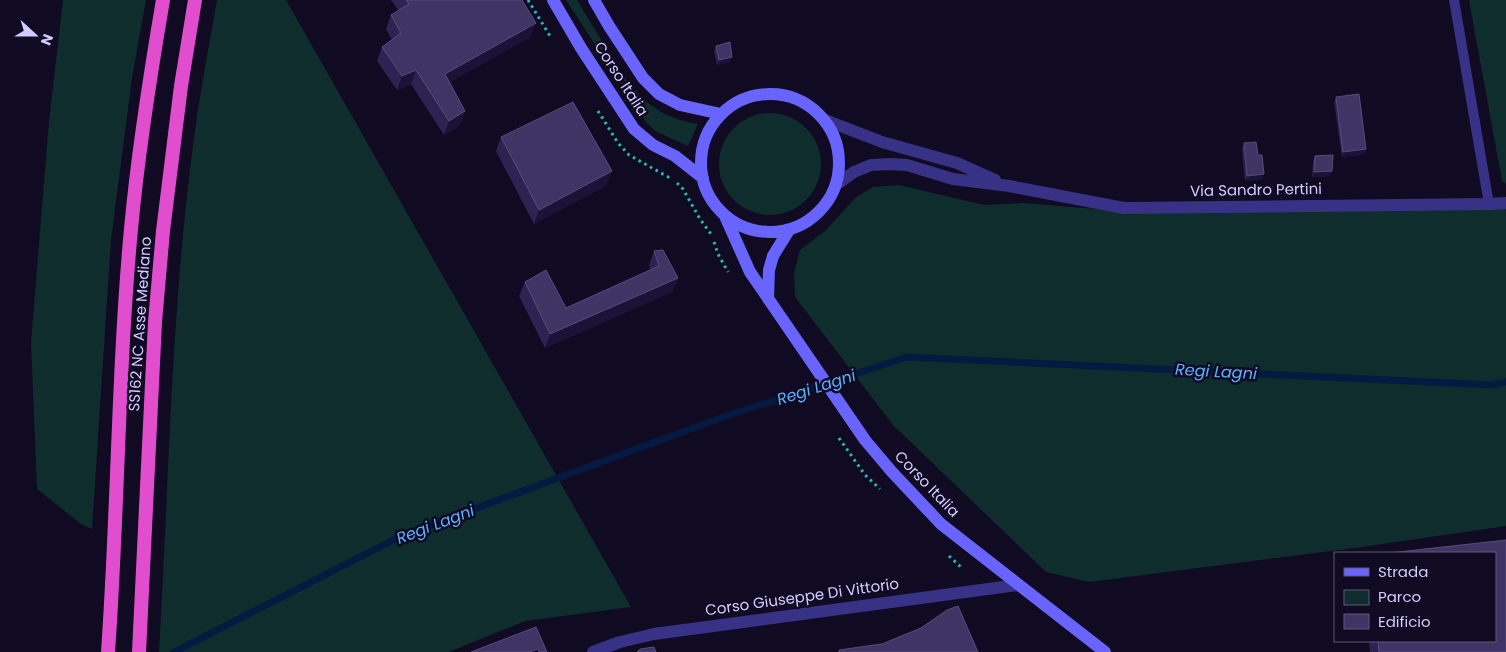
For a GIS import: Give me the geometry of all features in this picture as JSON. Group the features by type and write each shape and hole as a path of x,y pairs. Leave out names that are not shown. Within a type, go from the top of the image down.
{"highway":[{"name":"SS162 NC Asse Mediano","path":"108,652 131,229 141,138 163,0"},
{"name":"SS162 NC Asse Mediano","path":"139,652 155,322 176,120 194,5"}],"main road":[{"name":"Corso Italia","path":"553,0 581,48 634,129 653,145 675,156 703,178"},
{"name":"Corso Italia","path":"594,0 643,78 659,94 680,105 721,114"},
{"name":"Corso Italia","path":"725,216 744,228 766,232 789,230 809,220 825,205 836,185 840,162 836,140 825,120 807,104 786,95 763,94 740,100 721,114 708,133 701,155 703,178 711,199 725,216 750,272 865,440 892,472 941,524 1105,652"},
{"path":"768,299 769,270 773,256 789,230"}],"street":[{"name":"Via Sandro Pertini","path":"825,120 882,142 957,163 1009,186"},
{"name":"Via Sandro Pertini","path":"836,185 854,172 871,165 890,164 907,166 952,179 1009,186 1124,208 1506,203"},
{"name":"Corso Giuseppe Di Vittorio","path":"593,652 620,642 654,634 1018,585"}],"lane":[{"path":"1454,0 1489,204"}],"path":[{"path":"528,0 554,42"},
{"path":"593,104 618,143 629,155 672,179 683,189 700,219 709,230 718,254 732,278"}],"green space":[{"path":"63,0 146,0 132,78 111,240 92,529 81,524 37,489 31,343 49,121"},
{"path":"217,0 286,0 631,607 525,621 449,652 159,652 175,330 180,266 196,121"},
{"path":"566,0 577,0 614,61 632,87 642,97 653,107 665,114 698,124 688,146 655,131 645,121"},
{"path":"1469,0 1506,0 1506,184 1502,181"},
{"path":"770,113 789,117 806,128 817,145 821,164 817,183 806,200 789,211 770,215 751,211 734,200 723,183 719,164 723,145 734,128 751,117"},
{"path":"899,185 984,205 1023,203 1120,211 1506,208 1506,526 1362,547 1089,582 1046,572 893,425 795,297 794,273 800,250 826,230 855,198 873,187"}],"building":[{"path":"406,0 522,0 536,23 445,74 465,111 449,121 416,70 402,76 382,47 401,33 391,15 409,4"},
{"path":"730,42 732,57 719,60 716,46"},
{"path":"1359,94 1366,149 1343,152 1336,97"},
{"path":"573,102 612,171 539,210 501,137"},
{"path":"1256,142 1258,155 1262,155 1264,174 1247,176 1244,143"},
{"path":"1333,155 1332,171 1314,172 1315,156"},
{"path":"663,250 678,278 550,334 525,282 546,270 566,308 659,266 654,251"},
{"path":"1506,540 1506,652 1379,652 1378,642 1496,642 1496,552 1398,552"},
{"path":"958,606 978,652 839,652 839,650 882,644 921,628 947,610"},
{"path":"536,627 547,652 539,652 538,649 530,652 471,652"},
{"path":"654,647 656,652 637,652 640,649"}],"waterway":[{"name":"Regi Lagni","path":"174,652 401,536 715,420 907,357 1492,385 1506,382"}]}
